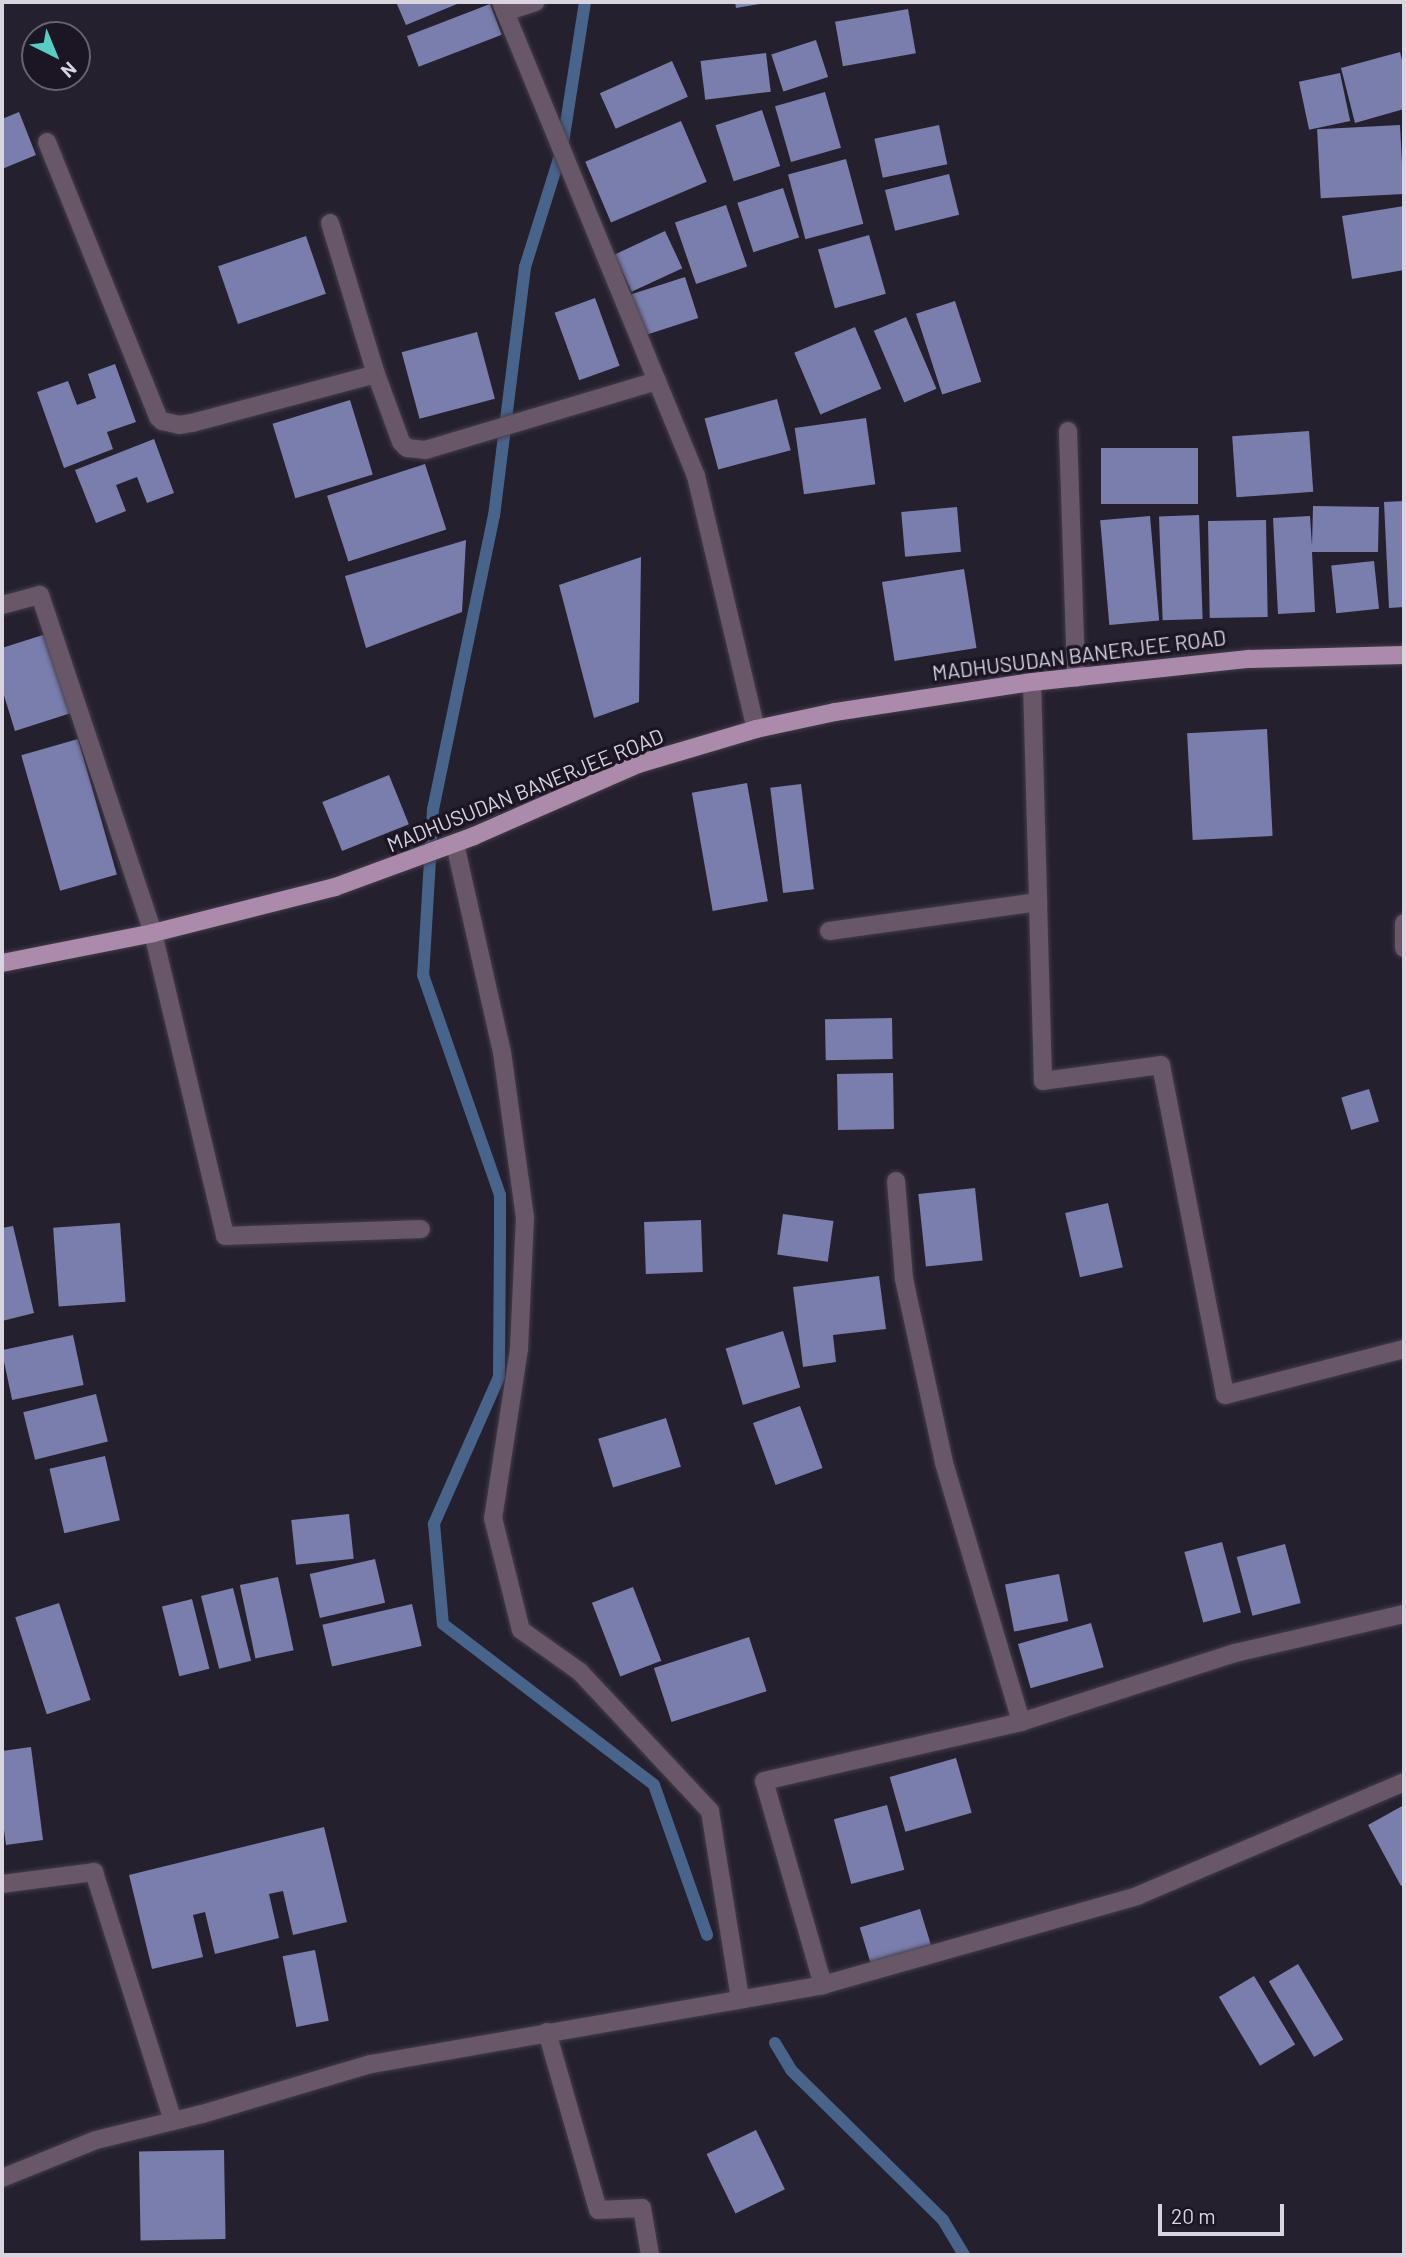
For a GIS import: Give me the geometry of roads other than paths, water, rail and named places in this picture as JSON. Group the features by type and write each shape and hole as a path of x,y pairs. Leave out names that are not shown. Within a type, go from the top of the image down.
{"main road":[{"name":"MADHUSUDAN BANERJEE ROAD","path":"2,963 153,933 335,887 396,867 474,836 638,764 756,729 848,709 1032,682 1249,659 1404,655"}],"street":[{"path":"536,2 503,7 696,476 756,729"},
{"path":"47,142 158,417 162,421 179,425 192,423 376,373"},
{"path":"330,223 376,373 401,442 407,448 425,450 522,424 657,382"},
{"path":"1068,431 1076,678"},
{"path":"2,605 40,595 153,933 225,1236 421,1229"},
{"path":"1032,682 1043,1082 1161,1065 1226,1395 1404,1349"},
{"path":"454,844 502,1052 525,1217 519,1349 493,1518 522,1630 580,1672 710,1811 740,1999"},
{"path":"829,931 1038,902"},
{"path":"1404,923 1404,948"},
{"path":"896,1181 904,1279 944,1463 1021,1722"},
{"path":"822,1985 764,1781 1021,1722 1235,1653 1404,1614"},
{"path":"2,2178 96,2140 173,2121 371,2064 822,1985 1137,1896 1404,1782"},
{"path":"2,1884 93,1872 173,2121"},
{"path":"547,2032 598,2210 642,2208 650,2255"}],"waterway":[{"path":"585,2 562,149 525,267 494,515 433,809 423,975 500,1195 499,1377 434,1524 443,1624 654,1785 707,1935"},
{"path":"775,2043 791,2070 943,2220 964,2255"}]}
